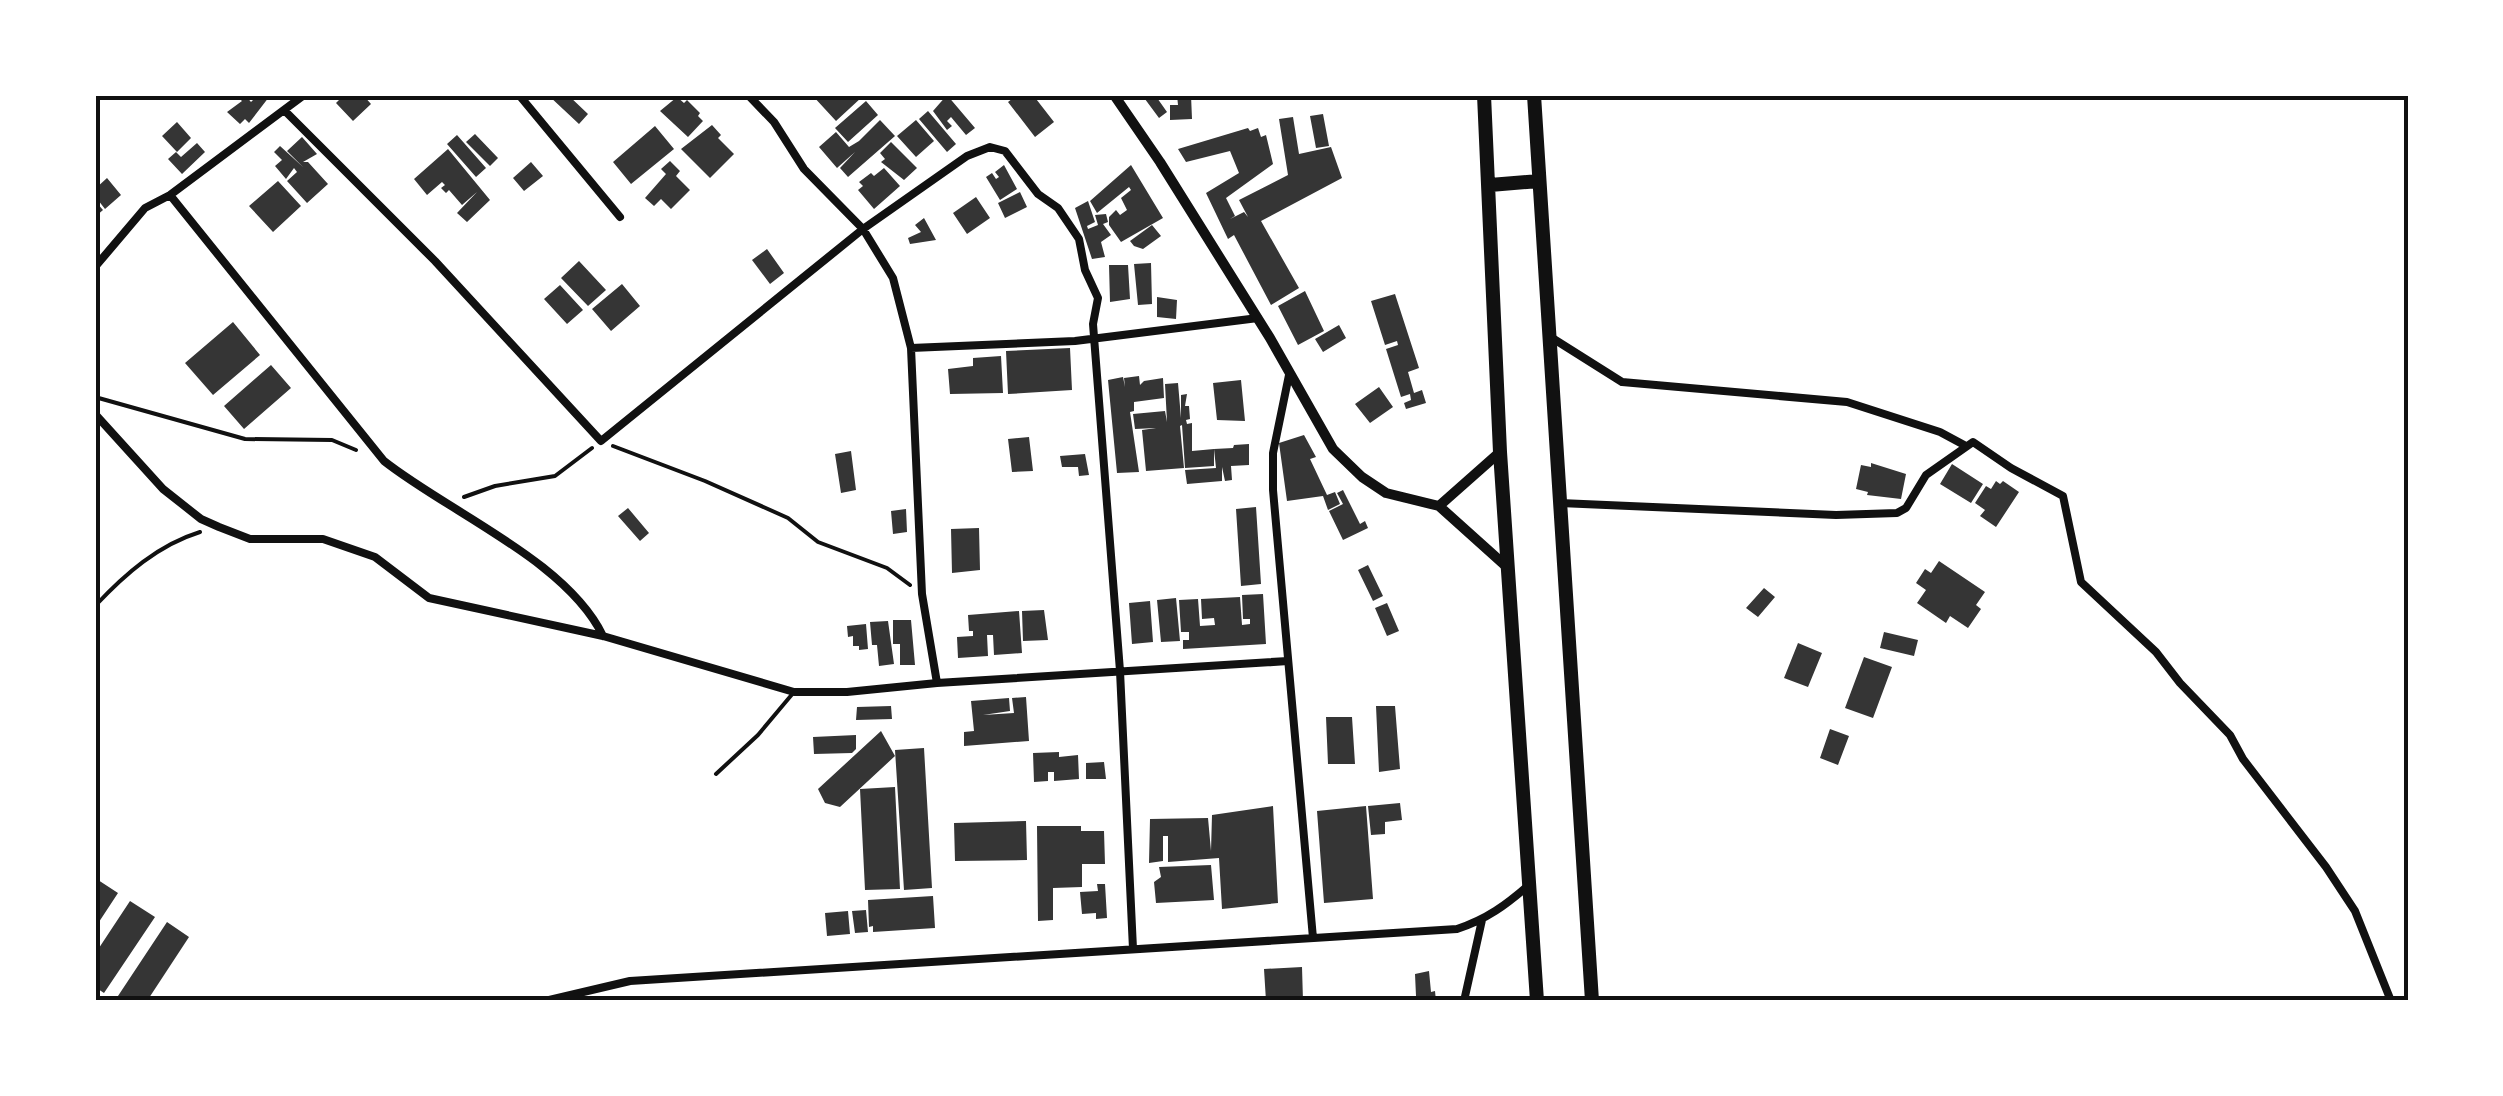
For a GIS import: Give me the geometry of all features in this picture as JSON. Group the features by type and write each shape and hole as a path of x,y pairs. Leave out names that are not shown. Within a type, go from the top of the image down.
{"highway":[{"path":"1484,95 1500,452 1538,1001"},
{"path":"1534,95 1592,1001"},
{"path":"1490,185 1539,181"}],"street":[{"path":"95,267 144,208 170,195 304,95"},
{"path":"519,95 620,217"},
{"path":"748,95 774,122 804,169 863,229 893,278 912,348 922,594 937,682"},
{"path":"1114,95 1258,318 1333,449 1386,494 1439,506 1508,568"},
{"path":"285,111 435,261 601,441 863,229 967,156 990,147 1005,152 1038,194 1058,208 1079,239 1085,270 1098,298 1094,338 1120,671 1134,949"},
{"path":"170,195 384,461 535,561 591,610 604,636"},
{"path":"912,348 1094,338 1258,318"},
{"path":"1549,336 1622,382 1847,402 1940,432 1966,446"},
{"path":"1288,375 1273,453 1313,938"},
{"path":"95,414 163,489 201,520 250,539 323,539 375,557 429,598 604,636 794,692 847,692 937,682 1288,661"},
{"path":"1560,504 1798,514 1896,513 1906,508 1926,475 1973,442 2063,496 2081,582 2156,652 2230,735 2243,759 2326,867 2355,912 2391,1001"},
{"path":"1439,506 1500,452"},
{"path":"545,1001 630,981 1457,928 1502,909 1530,884"},
{"path":"1464,1001 1482,920"}],"lane":[{"path":"716,774 758,736 794,692"}],"path":[{"path":"95,397 245,440 332,440 384,461"},
{"path":"456,511 463,498 479,492 555,476 601,441 705,480 788,518 818,542 886,568 922,594"},
{"path":"95,606 124,576 178,539 220,527"}],"building":[{"path":"236,95 245,95 251,102 255,98 252,95 269,97 249,123 245,119 240,124 227,112 242,101"},
{"path":"344,95 363,95 371,104 353,121 336,103"},
{"path":"548,95 568,95 588,114 579,124"},
{"path":"812,95 860,95 862,97 836,121"},
{"path":"947,95 975,128 966,135 951,117 947,121 952,126 947,130 933,111"},
{"path":"1017,95 1033,95 1054,122 1035,137 1008,102"},
{"path":"1142,95 1155,95 1167,112 1159,118"},
{"path":"1177,95 1191,95 1192,119 1170,120 1170,105 1178,105"},
{"path":"677,97 684,103 687,100 703,121 688,137 660,111"},
{"path":"866,101 878,115 848,142 835,128"},
{"path":"928,111 956,144 947,152 919,119"},
{"path":"1323,114 1329,146 1316,148 1310,116"},
{"path":"1293,117 1299,154 1331,147 1342,178 1261,221 1299,288 1271,305 1234,235 1228,239 1206,193 1239,173 1230,151 1186,162 1178,149 1248,128 1258,128 1261,137 1266,135 1273,164 1226,198 1235,216 1230,219 1244,212 1248,217 1239,200 1288,175 1279,119"},
{"path":"880,120 895,136 848,177 840,168 855,152 837,168 819,147 836,132 849,147"},
{"path":"916,120 934,141 916,157 897,136"},
{"path":"177,122 191,138 177,152 162,136"},
{"path":"712,125 721,135 718,138 734,154 710,178 681,149"},
{"path":"655,126 674,149 631,184 613,162"},
{"path":"475,134 498,158 490,166 466,142"},
{"path":"457,135 486,168 476,177 447,144"},
{"path":"302,137 317,154 303,162 308,162 328,184 307,203 287,181 297,172 294,168 286,179 275,166 282,160 274,152 280,146 303,167 287,151"},
{"path":"891,142 917,168 904,180 881,162 885,159 880,153"},
{"path":"197,143 205,152 182,174 168,159 176,152 181,157"},
{"path":"448,149 490,200 467,222 457,213 477,192 462,205 449,190 446,193 441,188 445,185 442,182 427,195 414,179"},
{"path":"670,161 680,171 676,176 690,190 671,209 661,199 654,206 645,198 666,174 661,169"},
{"path":"531,162 543,176 524,191 513,178"},
{"path":"1004,165 1017,189 1000,200 986,177 992,173 996,179 999,177 995,172"},
{"path":"1131,165 1163,218 1121,242 1109,225 1109,217 1116,210 1120,215 1127,210 1121,198 1131,190 1129,187 1097,213 1090,201"},
{"path":"884,168 900,186 874,209 858,190 863,186 859,182"},
{"path":"107,178 121,195 105,209 98,200 103,210 95,217 95,189"},
{"path":"278,181 301,206 273,232 249,206"},
{"path":"1020,192 1027,207 1005,218 998,203"},
{"path":"976,197 990,218 967,234 953,213"},
{"path":"1088,201 1095,222 1088,229 1098,225 1095,215 1106,214 1108,222 1103,224 1111,235 1101,242 1105,257 1092,259 1075,208"},
{"path":"924,218 936,240 910,244 908,238 921,232 915,225"},
{"path":"1152,225 1161,236 1143,249 1134,246 1130,241"},
{"path":"767,249 784,273 770,284 752,260"},
{"path":"579,261 606,290 588,306 561,278"},
{"path":"1151,263 1152,304 1138,305 1134,264"},
{"path":"1109,265 1128,265 1130,299 1110,302"},
{"path":"622,284 640,306 611,331 592,309"},
{"path":"560,285 583,310 567,324 544,299"},
{"path":"1305,291 1324,331 1298,345 1278,306"},
{"path":"1395,294 1419,368 1408,372 1414,393 1422,390 1426,403 1406,409 1404,403 1411,400 1410,394 1401,397 1386,349 1398,345 1397,341 1385,345 1371,301"},
{"path":"1157,297 1177,300 1176,319 1157,317"},
{"path":"233,322 260,355 213,395 185,363"},
{"path":"1339,325 1346,338 1323,352 1315,339"},
{"path":"1070,348 1072,390 1008,394 1006,351"},
{"path":"1001,356 1003,393 950,394 948,369 973,366 973,358"},
{"path":"271,365 291,388 244,429 224,406"},
{"path":"1139,376 1140,385 1163,378 1164,398 1134,402 1134,411 1130,412 1139,472 1117,473 1108,380 1123,377 1125,387 1124,378"},
{"path":"1241,380 1245,421 1217,420 1213,383"},
{"path":"1178,383 1181,418 1181,395 1187,394 1185,406 1189,406 1190,419 1186,420 1187,424 1192,423 1192,451 1214,449 1214,466 1185,468 1182,425 1184,468 1146,471 1142,430 1156,428 1135,429 1133,414 1165,411 1167,422 1165,384"},
{"path":"1379,387 1393,407 1370,423 1355,404"},
{"path":"1304,435 1316,457 1310,459 1327,495 1335,492 1340,504 1328,510 1323,496 1287,501 1279,443"},
{"path":"1029,437 1033,471 1012,472 1008,439"},
{"path":"1249,444 1249,465 1231,466 1232,480 1225,481 1222,467 1222,481 1187,484 1185,470 1216,468 1214,449"},
{"path":"851,451 856,490 841,493 835,454"},
{"path":"1085,454 1089,475 1079,476 1078,467 1062,467 1060,456"},
{"path":"1871,463 1906,474 1901,499 1867,495 1868,492 1856,489 1861,465 1871,467"},
{"path":"1952,464 1983,484 1971,503 1940,484"},
{"path":"1996,481 2003,481 2019,492 1996,527 1980,516 1985,510 1975,503 1986,486 1991,489"},
{"path":"1343,490 1360,524 1365,521 1368,528 1343,540 1329,511 1343,504 1337,493"},
{"path":"1256,507 1261,584 1241,586 1236,509"},
{"path":"628,508 649,533 640,541 618,516"},
{"path":"906,509 907,532 893,534 891,511"},
{"path":"979,528 980,570 952,573 951,529"},
{"path":"1939,561 1985,592 1976,605 1981,609 1968,628 1950,616 1946,623 1917,603 1926,590 1916,583 1925,569 1931,573"},
{"path":"1368,565 1383,596 1373,601 1358,570"},
{"path":"1764,588 1775,597 1758,617 1746,608"},
{"path":"1263,594 1266,644 1183,649 1189,632 1181,632 1179,600 1198,599 1200,626 1215,625 1214,618 1202,619 1201,599 1240,597 1242,625 1250,624 1250,619 1243,619 1242,595"},
{"path":"1176,598 1180,641 1161,642 1157,600"},
{"path":"1150,601 1153,642 1132,644 1129,603"},
{"path":"1387,603 1399,631 1387,636 1375,608"},
{"path":"1044,610 1048,640 1023,641 1022,611"},
{"path":"1019,611 1022,653 994,655 993,635 987,635 988,656 958,658 957,637 973,636 968,615"},
{"path":"893,620 911,620 915,665 900,665 900,644 893,644"},
{"path":"888,621 894,664 879,666 870,622"},
{"path":"866,624 868,649 859,650 859,646 853,646 853,636 848,637 847,626"},
{"path":"1884,632 1918,640 1914,656 1880,648"},
{"path":"1798,643 1822,653 1808,687 1784,678"},
{"path":"1864,657 1892,667 1873,718 1845,708"},
{"path":"1026,697 1029,741 964,746 964,732 974,731 971,701 1009,698 1010,711 983,715 1014,713 1012,698"},
{"path":"891,706 892,719 856,720 857,707"},
{"path":"1376,706 1395,706 1400,769 1379,772"},
{"path":"1326,717 1352,717 1355,764 1328,764"},
{"path":"1830,729 1849,736 1838,765 1820,758"},
{"path":"881,731 895,756 840,807 825,803 818,789"},
{"path":"856,735 856,749 852,753 814,754 813,737"},
{"path":"924,748 932,888 904,890 895,750"},
{"path":"1059,752 1059,757 1078,755 1079,779 1054,781 1054,772 1048,772 1048,781 1034,782 1033,753"},
{"path":"1104,762 1106,779 1086,779 1086,763"},
{"path":"895,787 900,889 865,890 860,789"},
{"path":"1400,803 1402,820 1385,822 1385,834 1371,835 1368,806"},
{"path":"1273,806 1278,903 1222,909 1219,858 1168,862 1168,836 1163,836 1163,861 1149,863 1150,819 1208,818 1211,851 1212,815"},
{"path":"1366,806 1373,899 1324,903 1317,811"},
{"path":"1026,821 1027,860 955,861 954,823"},
{"path":"1037,826 1081,826 1081,831 1104,831 1105,864 1082,864 1082,887 1053,888 1053,920 1038,921"},
{"path":"1211,865 1214,900 1156,903 1154,882 1161,877 1159,867"},
{"path":"95,878 118,893 95,928"},
{"path":"1097,884 1105,884 1107,918 1096,919 1096,913 1082,914 1080,892 1098,891"},
{"path":"933,896 935,928 873,932 873,926 869,927 868,900"},
{"path":"130,901 155,917 104,993 95,987 95,954"},
{"path":"866,910 868,932 855,933 852,911"},
{"path":"848,911 850,934 827,936 825,913"},
{"path":"167,922 189,937 147,1001 118,1001 116,999"},
{"path":"1302,967 1303,1001 1266,1001 1264,969"},
{"path":"1429,971 1436,1001 1374,1001 1416,996 1415,974"}]}
